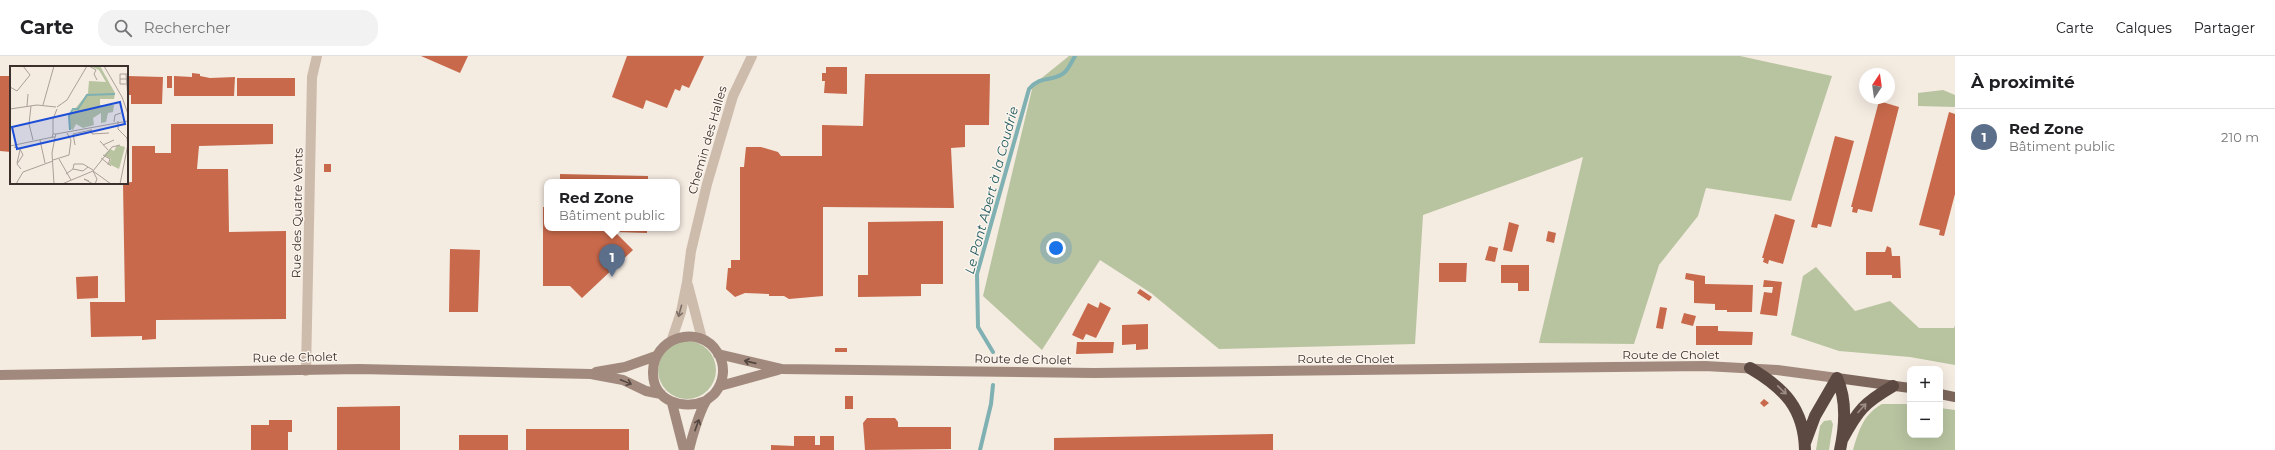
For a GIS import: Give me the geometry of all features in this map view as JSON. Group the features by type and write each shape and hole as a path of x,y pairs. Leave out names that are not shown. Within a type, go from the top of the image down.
{"highway":[{"path":"1750,368 1770,380 1792,403 1802,428 1805,447"},
{"path":"1805,447 1815,416 1837,378"},
{"path":"1837,378 1842,389 1844,407 1841,445"},
{"path":"1841,445 1860,409 1867,402 1893,386"}],"main road":[{"path":"692,336 702,339 712,345 722,364 723,375 720,386 706,401 696,406 684,406 672,403 661,394 653,376 656,356 662,346 672,340 692,336"},
{"name":"Route de Cholet","path":"718,354 782,369 1094,373 1654,366 1750,368 1907,388"},
{"name":"Rue de Cholet","path":"591,374 625,367 656,356"},
{"name":"Rue de Cholet","path":"0,375 359,369 591,374 623,380 646,391 661,394"},
{"name":"Route de Cholet","path":"720,386 782,369"},
{"path":"1943,390 1955,390"},
{"path":"1943,395 1955,397"},
{"path":"689,450 706,401"},
{"path":"672,403 684,450"}],"street":[{"name":"Rue des Quatre Vents","path":"306,371 312,77 316,56"},
{"name":"Chemin des Halles","path":"672,340 687,282 697,225 725,120 739,79 752,56"},
{"name":"Chemin des Halles","path":"687,282 702,339"}],"green space":[{"path":"1069,56 1740,56 1832,76 1791,201 1706,188 1698,216 1659,265 1634,344 1539,343 1583,157 1423,215 1415,344 1219,349 1151,293 1100,260 1042,350 983,296 1033,85"},
{"path":"1943,90 1955,95 1955,107 1918,106 1918,93"},
{"path":"1816,267 1855,311 1890,301 1919,328 1954,328 1955,325 1955,365 1910,357 1839,351 1791,335 1803,276"},
{"path":"687,341 703,346 711,354 716,370 711,386 703,394 687,399 671,394 663,386 658,370 663,354 671,346"},
{"path":"1882,404 1907,404 1907,438 1943,438 1943,408 1955,410 1955,450 1853,450 1866,418"},
{"path":"1831,420 1833,424 1829,450 1816,450 1820,426 1824,421"}],"building":[{"path":"421,56 468,56 460,73"},
{"path":"627,56 704,56 689,88 682,85 680,91 675,89 667,108 646,100 643,109 612,97"},
{"path":"826,67 847,67 847,94 824,93 825,81 822,81 822,73 826,73"},
{"path":"192,73 210,78 235,77 234,96 174,96 174,76 192,77"},
{"path":"865,74 990,74 989,125 965,125 965,147 951,148 954,208 823,207 823,296 789,299 784,296 745,293 735,297 726,289 728,268 731,268 731,260 740,260 740,167 744,167 746,147 761,147 778,152 781,156 822,156 822,125 863,126"},
{"path":"0,76 10,76 10,152 0,151"},
{"path":"128,76 163,77 162,104 131,104 131,95 128,95"},
{"path":"167,76 172,76 172,88 167,88"},
{"path":"237,78 295,78 295,96 237,96"},
{"path":"1878,104 1889,104 1899,107 1872,212 1858,209 1857,213 1852,212 1853,207 1851,207"},
{"path":"1949,112 1955,114 1955,194 1944,236 1939,235 1940,230 1919,225"},
{"path":"171,124 273,124 273,144 199,146 197,169 228,169 229,232 286,231 286,319 156,320 156,339 142,340 142,336 91,337 90,302 125,302 123,184 132,182 132,146 155,146 155,153 171,153"},
{"path":"1835,136 1854,141 1831,227 1818,224 1817,228 1811,227"},
{"path":"324,164 331,164 331,172 324,172"},
{"path":"560,174 648,176 648,179 560,179"},
{"path":"543,207 544,231 647,231 647,233 615,232 633,250 582,298 570,286 543,286"},
{"path":"1775,214 1795,220 1783,264 1769,260 1768,264 1763,262 1764,258 1762,258"},
{"path":"943,221 943,284 921,284 921,296 858,297 858,275 868,275 868,222"},
{"path":"1509,222 1519,225 1512,252 1503,250"},
{"path":"1548,231 1556,233 1554,243 1546,241"},
{"path":"1489,246 1498,248 1495,262 1485,260"},
{"path":"1887,246 1891,248 1892,256 1900,256 1901,278 1892,278 1892,275 1866,275 1866,252 1885,252"},
{"path":"450,249 480,250 478,312 449,312"},
{"path":"1439,263 1467,263 1466,282 1439,282"},
{"path":"1501,265 1529,265 1529,291 1518,291 1518,283 1501,283"},
{"path":"1686,273 1705,276 1705,284 1753,285 1752,312 1727,312 1727,310 1715,310 1715,304 1694,303 1694,281 1685,279"},
{"path":"98,276 98,298 77,299 76,277"},
{"path":"1764,280 1782,282 1777,316 1760,314 1764,292 1772,293 1773,287 1763,287"},
{"path":"1140,289 1152,297 1149,301 1137,293"},
{"path":"1100,302 1111,308 1096,338 1086,334 1083,340 1072,335 1088,303 1098,308"},
{"path":"1660,307 1667,308 1663,329 1656,328"},
{"path":"1684,313 1696,316 1693,326 1681,323"},
{"path":"1148,324 1148,349 1136,350 1136,344 1122,345 1122,325"},
{"path":"1696,326 1718,326 1718,331 1753,332 1752,345 1696,345"},
{"path":"1077,342 1114,342 1113,353 1076,354"},
{"path":"835,348 847,348 847,352 835,352"},
{"path":"845,396 853,396 853,409 845,409"},
{"path":"1764,399 1769,403 1764,407 1760,403"},
{"path":"400,406 400,450 337,450 337,407"},
{"path":"867,418 895,418 898,422 898,427 951,427 951,449 865,450 863,423"},
{"path":"269,420 292,420 292,432 288,432 288,450 251,450 251,425 269,425"},
{"path":"526,429 629,429 629,450 526,450"},
{"path":"1273,434 1273,450 1054,450 1054,438"},
{"path":"459,435 508,435 508,450 459,450"},
{"path":"794,436 815,436 815,445 820,445 820,436 834,436 834,450 771,450 771,445 794,446"}],"waterway":[{"name":"Le Pont Abert à la Coudrie","path":"993,352 978,327 977,274 1029,89 1038,82 1061,75 1065,72 1075,56"},
{"name":"Le Pont Abert à la Coudrie","path":"980,450 991,404 993,385"}],"place":[{"name":"Red Zone","path":"612,277"}]}
